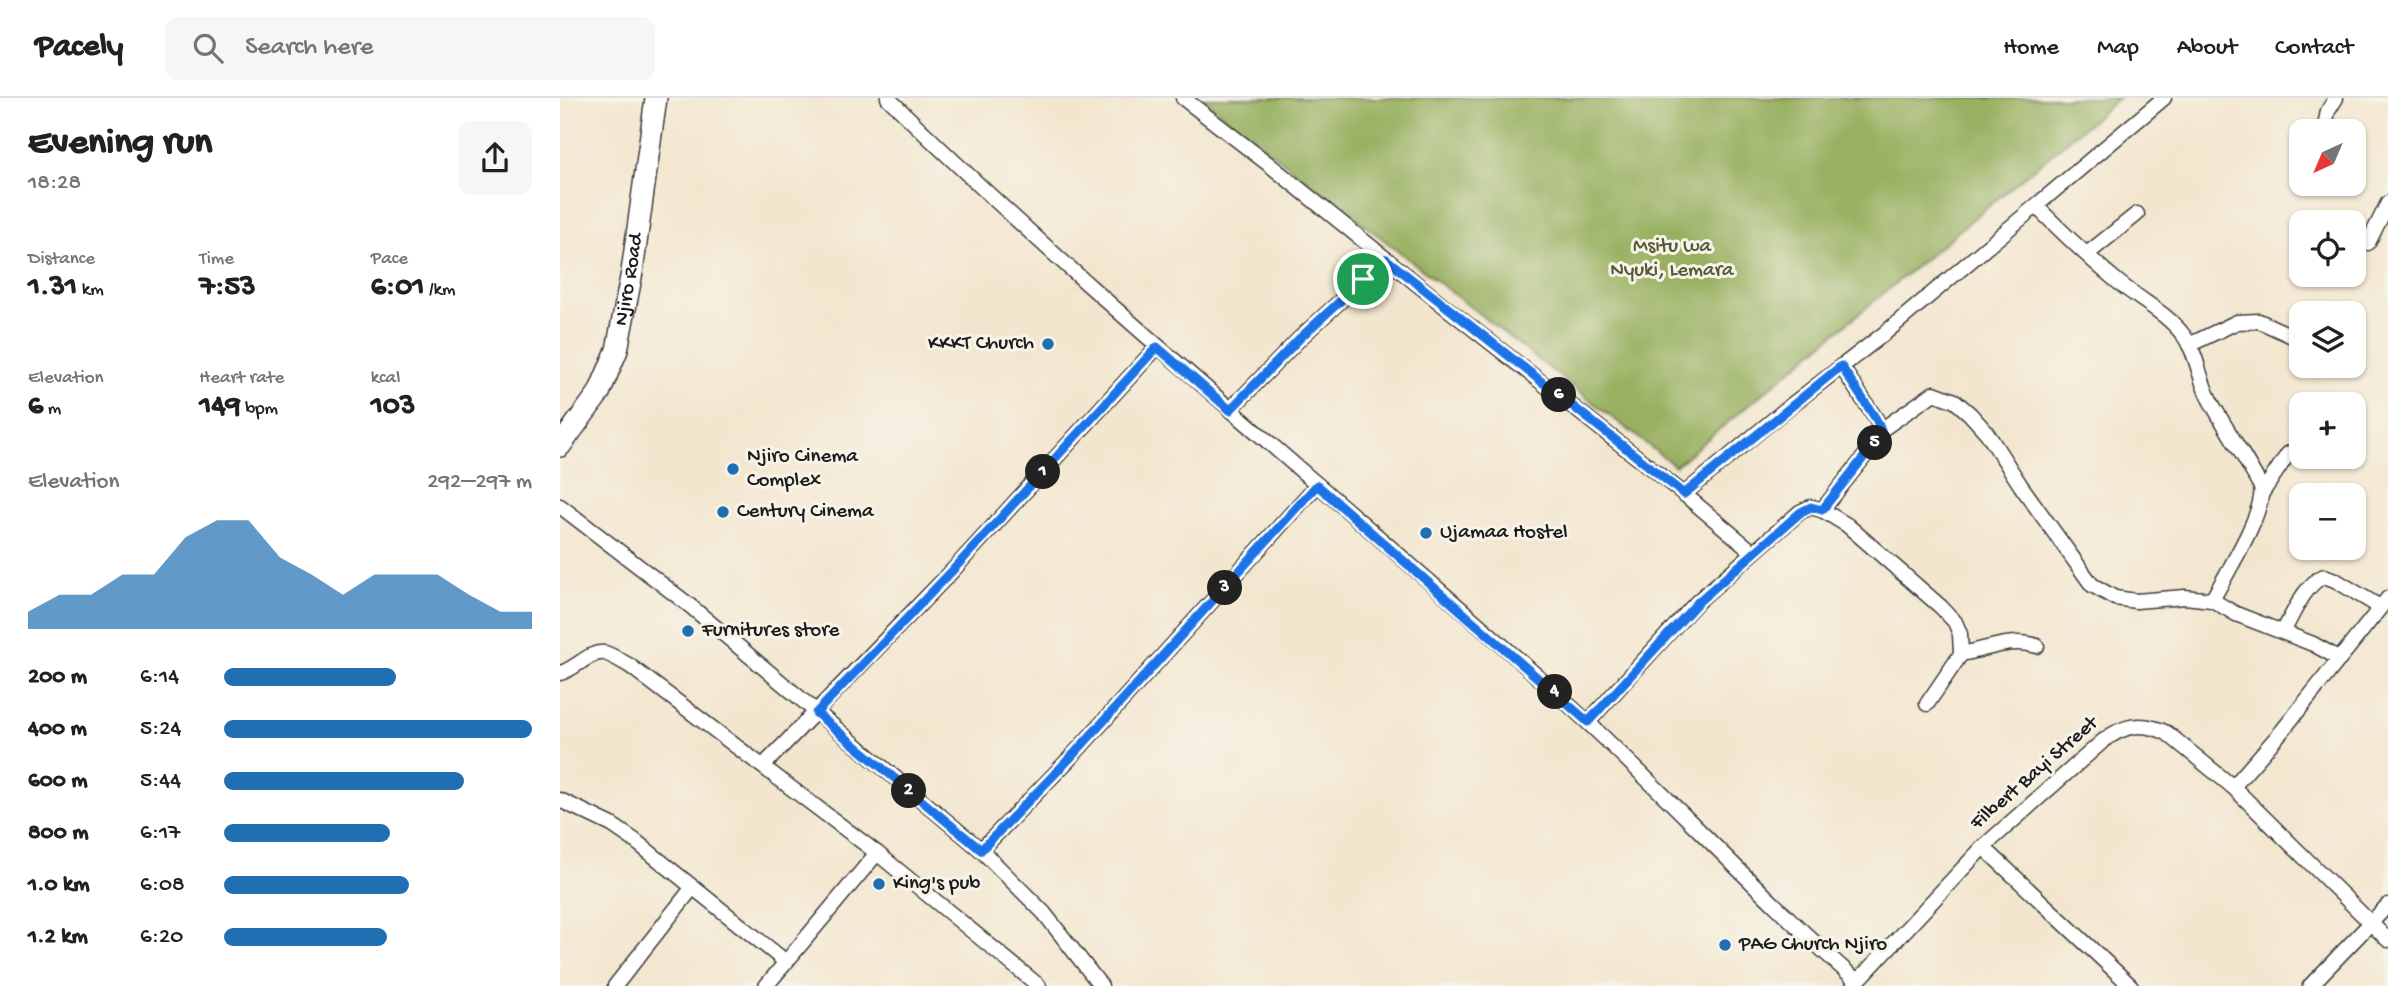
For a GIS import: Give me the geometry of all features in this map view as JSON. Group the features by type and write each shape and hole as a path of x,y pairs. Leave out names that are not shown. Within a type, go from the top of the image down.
{"street":[{"name":"Njiro Road","path":"560,446 599,393 617,350 632,272 656,98"},
{"path":"888,98 1065,265 1588,722 1855,984"},
{"path":"1183,98 1684,494 1753,552"},
{"path":"1684,494 1885,333 2164,98"},
{"path":"2326,119 2336,98"},
{"path":"2368,243 2388,203"},
{"path":"2036,206 2118,282 2165,316 2185,337 2210,400 2252,470 2262,493"},
{"path":"2087,254 2137,214"},
{"path":"1230,410 1300,338 1386,259"},
{"path":"2189,345 2237,323 2248,321 2259,321 2289,335"},
{"path":"763,766 953,570 1157,347"},
{"path":"1841,366 1881,430"},
{"path":"1822,510 1876,442 1881,430 1934,393 1955,401 1987,433 2021,486 2092,585 2115,598 2136,601 2185,597 2212,600 2236,614 2313,644 2340,659"},
{"path":"2212,600 2257,514 2262,493 2289,453"},
{"path":"981,850 1073,755 1317,485"},
{"path":"560,506 689,605 981,850 1050,920 1101,986"},
{"path":"1588,722 1698,602 1753,552 1801,512 1811,507 1822,510 1847,525 1955,622 1960,634 1961,654 1927,704"},
{"path":"2233,787 2282,731 2384,602 2324,576 2317,579 2309,589 2283,632"},
{"path":"1961,654 2012,642 2037,646"},
{"path":"560,673 571,670 597,653 605,653 631,666 877,853 1039,986"},
{"name":"Filbert Bayi Street","path":"1855,984 1983,848 2103,741 2120,729 2137,726 2155,727 2167,733 2233,787 2388,940"},
{"path":"560,800 612,825 786,962"},
{"path":"1983,848 2132,986"},
{"path":"766,986 877,853"},
{"path":"615,986 693,887"},
{"path":"2310,986 2388,905"}],"green space":[{"name":"Msitu wa Nyuki, Lemara","path":"1201,98 2119,98 1675,466"}],"place":[{"name":"KKKT Church","path":"1048,344"},
{"name":"Njiro Cinema Complex","path":"733,469"},
{"name":"Century Cinema","path":"723,512"},
{"name":"Ujamaa Hostel","path":"1426,533"},
{"name":"Furnitures store","path":"688,631"},
{"name":"King's pub","path":"879,884"},
{"name":"PAG Church Njiro","path":"1725,945"}],"route":[{"path":"1386,259 1684,494 1841,366 1881,430 1876,442 1822,510 1811,507 1801,512 1698,602 1588,722 1317,485 1073,755 981,850 816,713 953,570 1157,347 1230,410 1300,338 1363,279 1386,259"}]}
